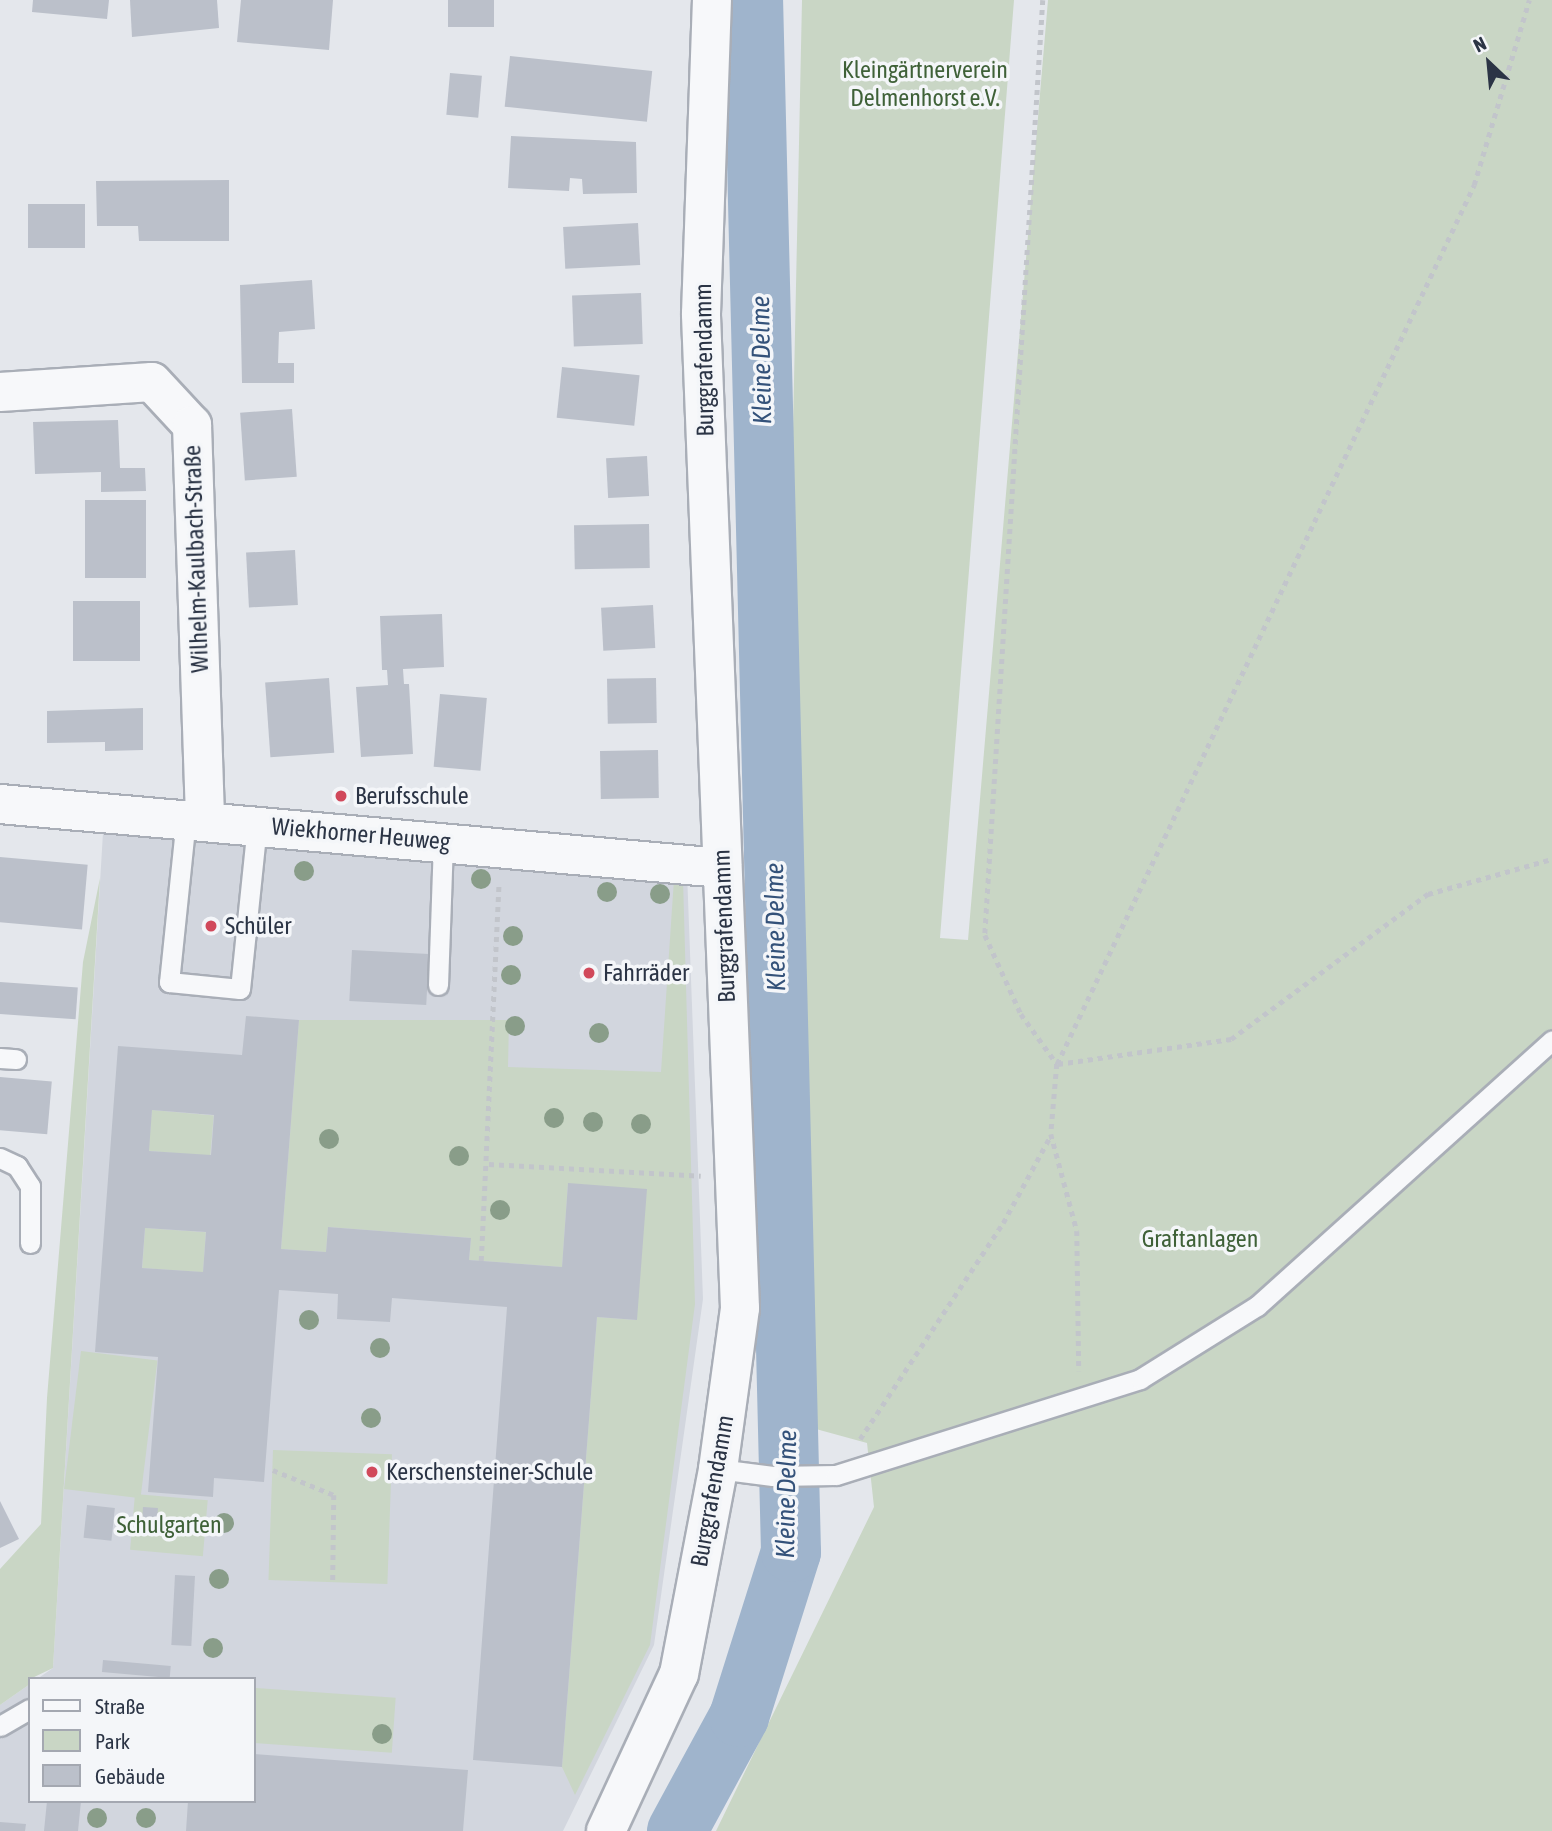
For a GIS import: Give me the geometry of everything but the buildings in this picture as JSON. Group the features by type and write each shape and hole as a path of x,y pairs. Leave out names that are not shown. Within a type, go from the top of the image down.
{"street":[{"name":"Burggrafendamm","path":"606,1831 679,1674 718,1469 740,1308 701,314 712,0"},
{"name":"Wilhelm-Kaulbach-Straße","path":"0,393 152,382 192,425 196,819"},
{"name":"Wiekhorner Heuweg","path":"0,804 257,824 722,868"}],"lane":[{"path":"196,819 169,982 240,989 257,824"},
{"path":"438,985 443,841"},
{"path":"718,1469 773,1476 826,1476 1140,1379 1257,1306 1552,1040"},
{"path":"0,1158 17,1166 30,1186 30,1243"},
{"path":"0,1726 28,1710"}],"path":[{"path":"1043,0 985,935 1021,1014 1057,1064"},
{"path":"1079,1398 1077,1231 1051,1134 1057,1064 1474,185 1529,0"},
{"path":"481,1261 489,1164 501,847"},
{"path":"1057,1064 1231,1039 1428,894 1552,859"},
{"path":"826,1476 1003,1223 1051,1134"},
{"path":"489,1164 737,1178"},
{"path":"273,1469 334,1495 333,1583"}],"shaded area":[{"name":"Kerschensteiner-Schule","path":"104,816 687,872 703,1299 654,1645 563,1831 0,1831 0,1705 28,1685 28,1803 256,1803 256,1677 40,1677 53,1668"}],"green space":[{"name":"Graftanlagen","path":"802,0 1014,0 940,938 968,940 1048,0 1552,0 1552,1831 716,1831 874,1507 867,1443 805,1426 798,1113 783,905"},
{"path":"100,878 53,1668 28,1677 28,1685 0,1705 0,1569 41,1524 47,1398 83,962"},
{"path":"674,879 683,879 695,1304 650,1645 575,1795 562,1767 597,1317 636,1320 568,1183 562,1267 469,1260 471,1238 328,1227 326,1252 281,1249 299,1020 509,1020 508,1067 661,1072"},
{"path":"152,1110 214,1115 210,1156 148,1151"},
{"path":"145,1228 206,1232 203,1272 142,1268"},
{"path":"81,1351 157,1360 140,1498 64,1489"},
{"path":"273,1450 392,1454 387,1584 268,1580"},
{"name":"Schulgarten","path":"135,1494 208,1500 203,1556 130,1550"},
{"path":"256,1688 396,1698 392,1753 256,1743"}],"waterway":[{"name":"Kleine Delme","path":"677,1831 739,1717 791,1552 753,0"}],"place":[{"name":"Berufsschule","path":"341,796"},
{"name":"Schüler","path":"211,926"},
{"name":"Fahrräder","path":"589,973"},
{"name":"Kerschensteiner-Schule","path":"372,1472"}],"park label":[{"name":"Kleingärtnerverein Delmenhorst e.V.","path":"925,84"}]}
